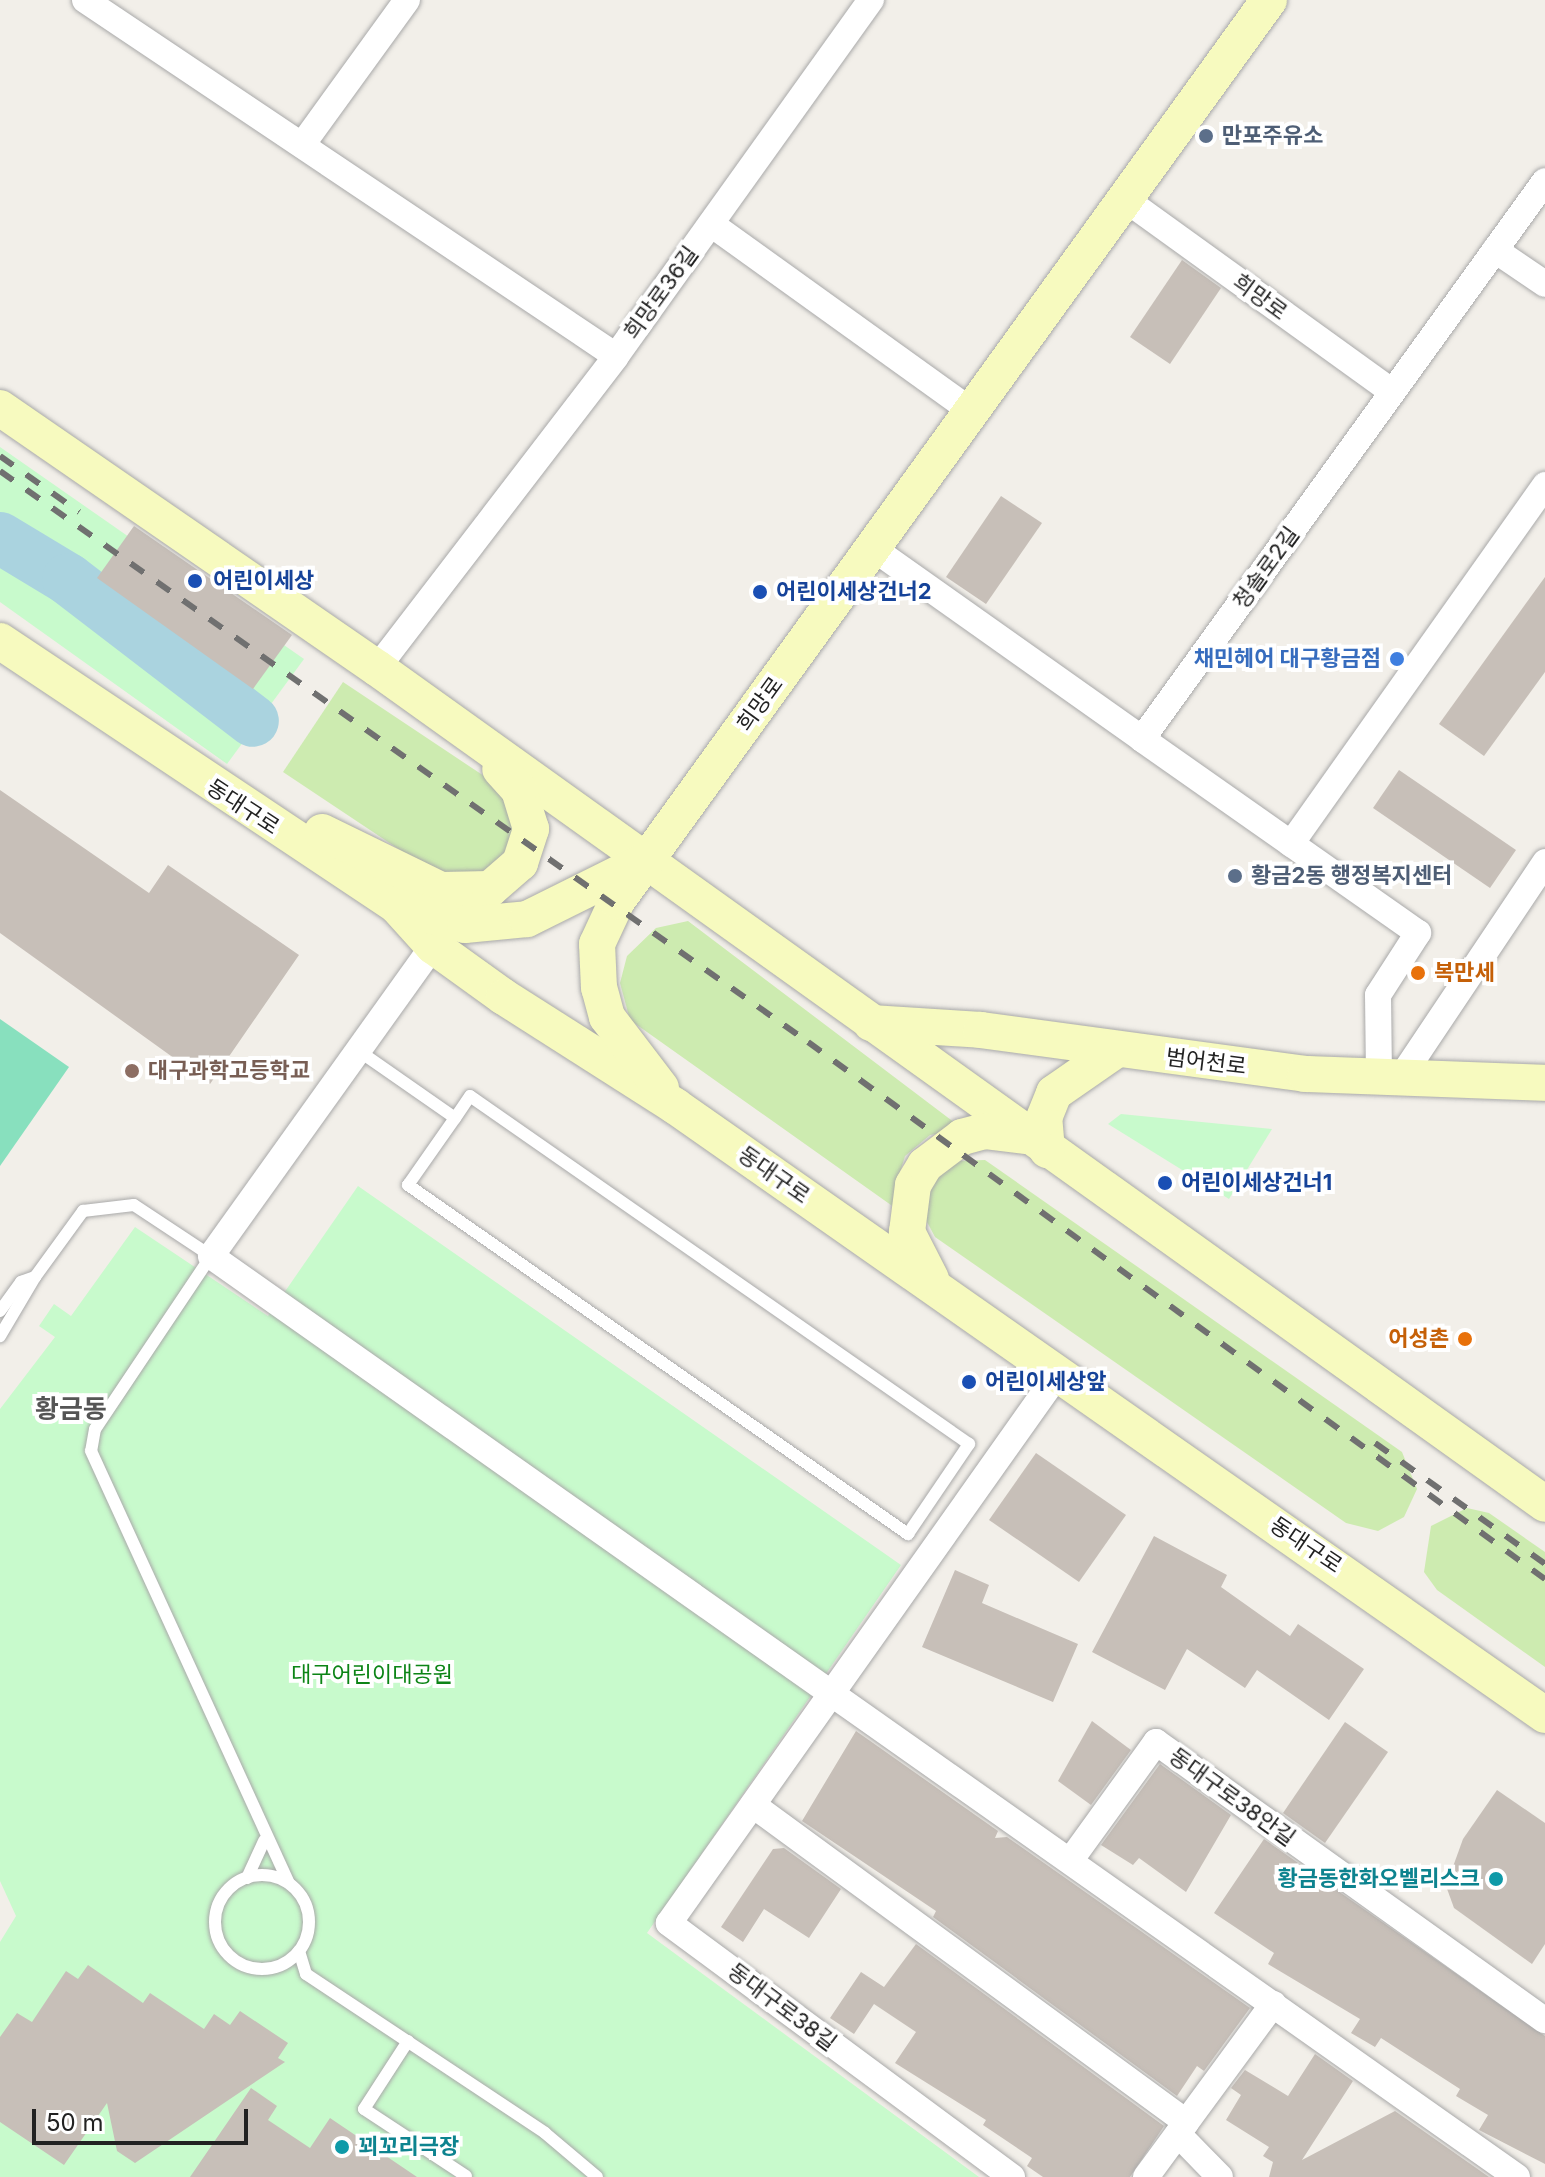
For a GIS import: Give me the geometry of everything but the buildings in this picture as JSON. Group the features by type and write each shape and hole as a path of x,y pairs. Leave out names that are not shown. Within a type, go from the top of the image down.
{"main road":[{"name":"희망로","path":"675,1106 607,1017 599,988 597,944 646,860 1129,202 1269,0"},
{"path":"0,408 377,668 1545,1504"},
{"name":"동대구로","path":"0,641 398,907 433,946 675,1106 1545,1715"},
{"path":"258,816 325,833 441,890 490,889 526,853 528,809 462,729"},
{"path":"398,907 465,925 527,919 646,860"},
{"name":"범어천로","path":"869,1023 981,1030 1113,1052 1392,1075 1545,1083"},
{"path":"1039,1144 1044,1118 1054,1093 1113,1052"},
{"path":"961,1305 914,1254 907,1208 913,1185 941,1148 962,1137 984,1131 1039,1144"}],"street":[{"name":"희망로36길","path":"85,0 616,356 871,0"},
{"path":"302,145 407,0"},
{"name":"청솔로2길","path":"1142,739 1545,181"},
{"name":"희망로","path":"1129,202 1392,392"},
{"path":"711,224 974,413"},
{"path":"1495,250 1545,284"},
{"path":"377,668 616,356"},
{"path":"1291,844 1545,485"},
{"path":"874,549 1418,933 1378,995 1392,1075"},
{"path":"1392,1075 1545,862"},
{"path":"433,946 211,1256 1517,2177"},
{"name":"동대구로38길","path":"1012,2177 670,1924 1057,1375"},
{"name":"동대구로38안길","path":"1070,1861 1156,1742 1545,2020"},
{"path":"753,1805 1182,2128 1220,2177"},
{"path":"1146,2177 1273,2004"}],"lane":[{"path":"359,1051 455,1118"},
{"path":"470,1096 969,1444 908,1534 408,1185 455,1118 470,1096"},
{"path":"0,1336 35,1277 83,1211 134,1205 211,1256 95,1429 91,1451 264,1841 307,1910 299,1951 306,1974 408,2041 597,2177"},
{"path":"0,1311 21,1282 35,1277"},
{"path":"264,1841 247,1878 217,1908 223,1950 260,1970 299,1951"},
{"path":"247,1878 289,1883"},
{"path":"408,2041 364,2109 466,2176"}],"green space":[{"path":"0,447 304,659 227,764 0,602"},
{"path":"343,682 511,794 514,861 451,884 283,772"},
{"path":"688,921 963,1129 930,1135 905,1156 895,1189 898,1210 630,1020 620,983 627,956 656,928"},
{"path":"0,1019 69,1067 0,1166"},
{"path":"1121,1114 1272,1129 1229,1199 1108,1124"},
{"path":"985,1160 1402,1452 1417,1489 1404,1517 1378,1531 1346,1523 935,1237 926,1220 929,1184 956,1161"},
{"name":"대구어린이대공원","path":"358,1186 901,1565 647,1933 979,2177 0,2177 0,1942 16,1916 0,1881 0,1409 55,1337 39,1326 54,1304 71,1316 135,1227 268,1316"},
{"path":"1467,1508 1489,1513 1545,1552 1545,1667 1437,1590 1424,1572 1431,1526"}],"waterway":[{"path":"0,538 68,579 253,721"}],"railway":[{"path":"0,456 79,512"},
{"path":"0,471 808,1042 1545,1579"},
{"path":"1375,1443 1545,1564"}],"place":[{"name":"만포주유소","path":"1206,136"},
{"name":"어린이세상","path":"195,581"},
{"name":"어린이세상건너2","path":"760,592"},
{"name":"채민헤어 대구황금점","path":"1397,659"},
{"name":"황금2동 행정복지센터","path":"1235,876"},
{"name":"복만세","path":"1418,973"},
{"name":"대구과학고등학교","path":"132,1071"},
{"name":"어린이세상건너1","path":"1165,1183"},
{"name":"어성촌","path":"1465,1339"},
{"name":"어린이세상앞","path":"969,1382"},
{"name":"황금동한화오벨리스크","path":"1496,1879"},
{"name":"꾀꼬리극장","path":"342,2147"}],"district":[{"name":"황금동","path":"71,1409"}]}
